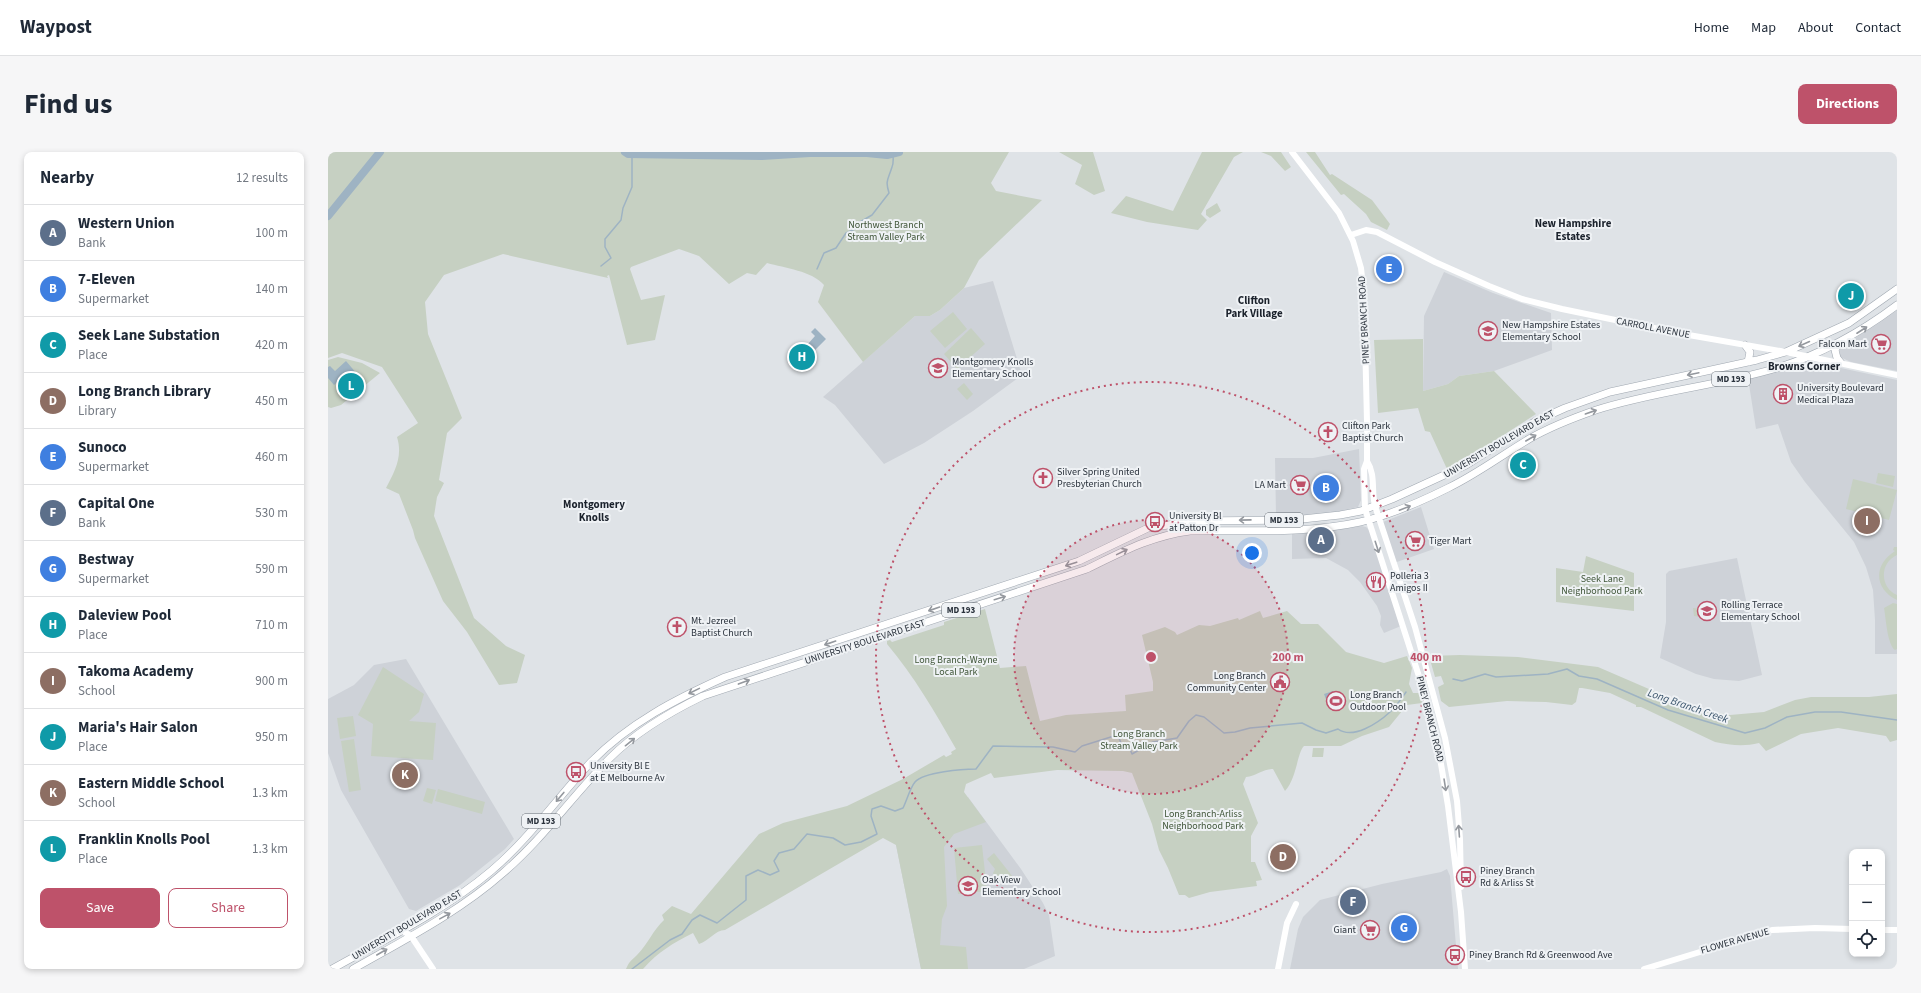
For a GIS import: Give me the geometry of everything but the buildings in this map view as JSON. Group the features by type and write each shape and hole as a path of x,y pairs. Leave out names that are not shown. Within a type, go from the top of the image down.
{"main road":[{"name":"PINEY BRANCH ROAD","path":"1292,152 1332,202 1351,235 1361,268 1364,295 1367,461 1364,469 1365,509 1416,663 1432,719 1445,784 1461,912"},
{"name":"CARROLL AVENUE","path":"1351,235 1366,230 1377,232 1435,262 1522,299 1603,318 1786,352 1897,375"},
{"name":"MD 193","path":"1786,352 1849,323 1897,289"},
{"name":"UNIVERSITY BOULEVARD EAST","path":"353,969 455,910 502,874 533,845 611,757 654,723 703,696 1087,569 1138,544 1171,534 1190,531 1321,528 1378,518 1414,504 1448,488 1535,436 1577,417 1614,405 1662,393 1764,371 1808,357 1861,331 1897,305"},
{"path":"1839,342 1835,350 1837,358 1841,364"},
{"path":"1745,345 1750,352 1748,362"},
{"name":"UNIVERSITY BOULEVARD EAST","path":"332,969 457,896 491,871 532,832 592,762 626,731 647,715 725,677 1079,561 1148,528 1195,521 1293,520 1340,515 1375,506 1466,465 1536,421 1570,406 1610,392 1748,362 1786,352"},
{"name":"PINEY BRANCH ROAD","path":"1367,461 1372,469 1373,498 1378,518 1414,627 1441,717 1454,782 1460,853 1461,912 1465,969"},
{"path":"1453,854 1460,853"},
{"path":"1278,969 1287,923 1296,904"},
{"path":"410,924 411,936"},
{"name":"FLOWER AVENUE","path":"1644,969 1772,930 1809,928 1849,929"},
{"path":"401,930 411,936 433,969"},
{"path":"1885,930 1897,930"}],"shaded area":[{"name":"New Hampshire Estates Elementary School","path":"1444,272 1493,293 1551,313 1552,350 1494,371 1459,376 1448,384 1423,391 1424,316"},
{"name":"Montgomery Knolls Elementary School","path":"993,281 1022,375 973,411 924,443 884,464 835,405 823,397 915,316 930,316 940,310 964,288"},
{"path":"1897,310 1897,371 1851,362 1840,357 1840,348"},
{"path":"1808,361 1897,380 1897,654 1875,654 1873,590 1866,567 1854,542 1805,482 1791,462 1778,424 1756,429 1748,378"},
{"path":"1359,449 1361,500 1358,507 1332,513 1276,516 1275,458 1313,458"},
{"path":"1421,507 1434,549 1394,563 1383,522"},
{"path":"1361,526 1366,527 1370,531 1401,626 1384,633 1380,625 1381,616 1377,606 1360,582 1348,570 1326,558 1292,559 1292,534"},
{"name":"Rolling Terrace Elementary School","path":"1737,558 1762,675 1739,681 1714,679 1696,674 1660,658 1666,622 1666,574 1669,571"},
{"path":"406,659 514,839 505,849 460,885 416,911 409,909 341,790 328,753 328,699 354,685 374,665"},
{"name":"Oak View Elementary School","path":"968,797 1021,869 1043,903 1049,915 1055,956 1024,969 921,969 896,845"},
{"path":"1447,869 1450,876 1458,969 1290,969 1298,929 1303,917 1320,900 1382,884 1441,872"}],"green space":[{"name":"Northwest Branch Stream Valley Park","path":"328,152 1009,152 991,183 996,191 1042,200 979,260 964,288 940,310 930,316 915,316 863,362 818,302 824,285 813,276 790,268 767,263 756,275 747,273 729,284 699,256 679,249 631,267 630,269 641,300 665,295 655,340 627,345 609,275 607,276 608,278 503,254 444,275 425,302 428,334 462,418 447,433 439,480 444,483 437,497 434,516 474,618 506,646 525,655 517,683 499,685 467,632 443,601 415,538 399,494 386,488 399,457 399,444 397,437 418,423 382,367 342,353 328,358"},
{"path":"1059,152 1093,152 1105,191 1094,195 1075,184 1082,165"},
{"path":"1202,152 1243,152 1234,157 1201,214 1207,220 1198,230 1147,222 1111,213 1126,196 1173,211"},
{"path":"1261,152 1281,152 1291,167 1285,171 1271,156"},
{"path":"1306,152 1315,152 1330,175 1332,174 1372,200 1390,224 1387,230 1371,222 1366,214 1344,194 1341,195"},
{"path":"1217,203 1221,211 1210,218 1206,215 1206,210"},
{"path":"953,312 967,329 945,348 930,331"},
{"path":"971,328 985,344 957,369 944,354"},
{"path":"1423,339 1423,391 1448,384 1459,376 1494,371 1536,414 1459,464 1447,469 1430,432 1425,431 1418,408 1378,413 1374,340"},
{"path":"338,357 362,363 380,373 341,405 331,408 328,407 328,360"},
{"path":"964,383 973,394 967,400 957,389"},
{"path":"1878,473 1895,476 1893,487 1876,483"},
{"path":"1853,479 1897,490 1889,520 1846,509"},
{"path":"1894,547 1897,547 1897,555 1887,564 1884,575 1887,587 1891,592 1897,595 1897,600 1884,590 1880,583 1879,577 1883,563 1895,551 1893,550"},
{"name":"Seek Lane Neighborhood Park","path":"1586,556 1634,573 1634,611 1556,602 1556,568 1583,572"},
{"path":"1893,603 1897,604 1897,649 1895,650 1890,642 1884,608"},
{"path":"1693,608 1714,610 1712,619 1694,616"},
{"path":"985,609 1000,668 1026,666 1040,721 1066,715 1126,711 1125,695 1153,691 1153,682 1142,635 1165,627 1175,632 1177,635 1199,625 1210,626 1238,618 1239,620 1260,611 1263,618 1287,611 1301,624 1318,624 1346,652 1384,663 1407,656 1412,668 1409,684 1413,693 1421,693 1422,703 1407,705 1389,727 1362,736 1341,746 1304,746 1292,779 1285,791 1273,769 1246,777 1243,784 1258,823 1251,836 1251,862 1255,862 1262,880 1256,881 1257,886 1210,892 1189,898 1185,895 1179,895 1159,850 1152,824 1132,773 1123,771 1057,770 994,778 991,773 966,784 964,792 986,822 954,834 944,847 947,906 942,919 940,945 966,947 968,969 921,969 896,845 883,838 725,930 721,930 703,943 699,944 693,933 666,948 643,969 626,969 664,920 662,915 672,906 691,914 759,834 783,823 847,806 903,779 944,755 946,757 952,754 951,752 956,749 948,735 924,695 887,644 887,641 890,640 892,642 944,625 944,622"},
{"path":"1460,655 1518,657 1598,667 1686,705 1730,715 1764,712 1795,700 1811,697 1869,697 1897,694 1897,740 1890,742 1886,736 1838,728 1801,734 1766,751 1759,743 1737,745 1715,742 1641,707 1636,707 1636,705 1610,693 1582,688 1579,688 1576,702 1572,705 1546,702 1507,701 1449,707 1441,701 1438,687 1444,684 1441,676 1435,677 1429,656"},
{"path":"383,667 424,694 419,712 409,721 436,723 433,760 371,756 373,724 358,715"},
{"path":"353,716 356,736 340,739 337,718"},
{"path":"354,739 361,790 349,792 341,741"},
{"path":"1313,748 1324,748 1323,757 1312,757"},
{"path":"427,788 436,790 432,804 423,801"},
{"path":"438,789 485,802 482,814 435,801"},
{"path":"982,845 987,891 958,894 954,848"},
{"path":"994,853 1013,877 1007,882 997,882 993,873 995,869 987,859"}],"water":[{"path":"815,328 826,339 814,351 807,345 815,336 811,332"},
{"path":"346,361 357,374 352,379 347,374 334,385 328,378 328,367 330,366 335,371"},
{"name":"Long Branch Outdoor Pool","path":"1333,691 1335,697 1343,694 1346,704 1330,710 1324,694"}],"waterway":[{"path":"328,216 380,152"},
{"path":"625,152 628,154 762,156 810,153 867,153 887,155 899,152"},
{"path":"817,269 824,253 836,248 846,233 855,229 860,222 872,215 889,193 887,182 893,164 893,153"},
{"path":"601,266 611,258 605,247 605,239 621,220 623,208 632,187 632,154"},
{"name":"Long Branch Creek","path":"1453,679 1462,681 1485,674 1496,677 1548,674 1567,669 1579,676 1597,679 1668,710 1745,733 1765,728 1787,717 1815,712 1841,712 1897,720"},
{"name":"Long Branch Creek","path":"632,969 670,940 682,934 692,920 700,915 717,923 746,900 746,876 758,870 770,875 779,871 774,861 779,853 794,849 807,834 833,838 845,845 861,842 877,834 871,816 872,809 881,806 895,811 903,808 915,782 935,773 976,769 993,746 1053,747 1075,752 1082,746 1114,736 1119,738 1121,743 1128,744 1132,754 1153,742 1177,738 1189,721 1196,715 1204,717 1224,733 1250,728 1302,723 1326,733 1338,729 1351,733 1365,729 1379,721 1394,708 1406,692"}],"place":[{"name":"Sunoco","path":"1389,269"},
{"name":"Maria's Hair Salon","path":"1851,296"},
{"name":"New Hampshire Estates Elementary School","path":"1488,331"},
{"name":"Falcon Mart","path":"1881,344"},
{"name":"Daleview Pool","path":"802,357"},
{"name":"Montgomery Knolls Elementary School","path":"938,368"},
{"name":"Franklin Knolls Pool","path":"351,386"},
{"name":"University Boulevard Medical Plaza","path":"1783,394"},
{"name":"Clifton Park Baptist Church","path":"1328,432"},
{"name":"Seek Lane Substation","path":"1523,465"},
{"name":"Silver Spring United Presbyterian Church","path":"1043,478"},
{"name":"LA Mart","path":"1300,485"},
{"name":"7-Eleven","path":"1326,488"},
{"name":"Takoma Academy","path":"1867,521"},
{"name":"University Bl at Patton Dr","path":"1155,522"},
{"name":"Western Union","path":"1321,540"},
{"name":"Tiger Mart","path":"1415,541"},
{"name":"Polleria 3 Amigos II","path":"1376,582"},
{"name":"Rolling Terrace Elementary School","path":"1707,611"},
{"name":"Mt. Jezreel Baptist Church","path":"677,627"},
{"name":"Long Branch Community Center","path":"1280,682"},
{"name":"Long Branch Outdoor Pool","path":"1336,701"},
{"name":"University Bl E at E Melbourne Av","path":"576,772"},
{"name":"Eastern Middle School","path":"405,775"},
{"name":"Long Branch Library","path":"1283,857"},
{"name":"Piney Branch Rd & Arliss St","path":"1466,877"},
{"name":"Oak View Elementary School","path":"968,886"},
{"name":"Capital One","path":"1353,902"},
{"name":"Bestway","path":"1404,928"},
{"name":"Giant","path":"1370,930"},
{"name":"Piney Branch Rd & Greenwood Ave","path":"1455,955"}],"district":[{"name":"New Hampshire Estates","path":"1573,229"},
{"name":"Clifton Park Village","path":"1254,306"},
{"name":"Browns Corner","path":"1804,366"},
{"name":"Montgomery Knolls","path":"594,510"}],"park label":[{"name":"Long Branch-Wayne Local Park","path":"956,666"},
{"name":"Long Branch Stream Valley Park","path":"1139,740"},
{"name":"Long Branch-Arliss Neighborhood Park","path":"1203,820"}]}
